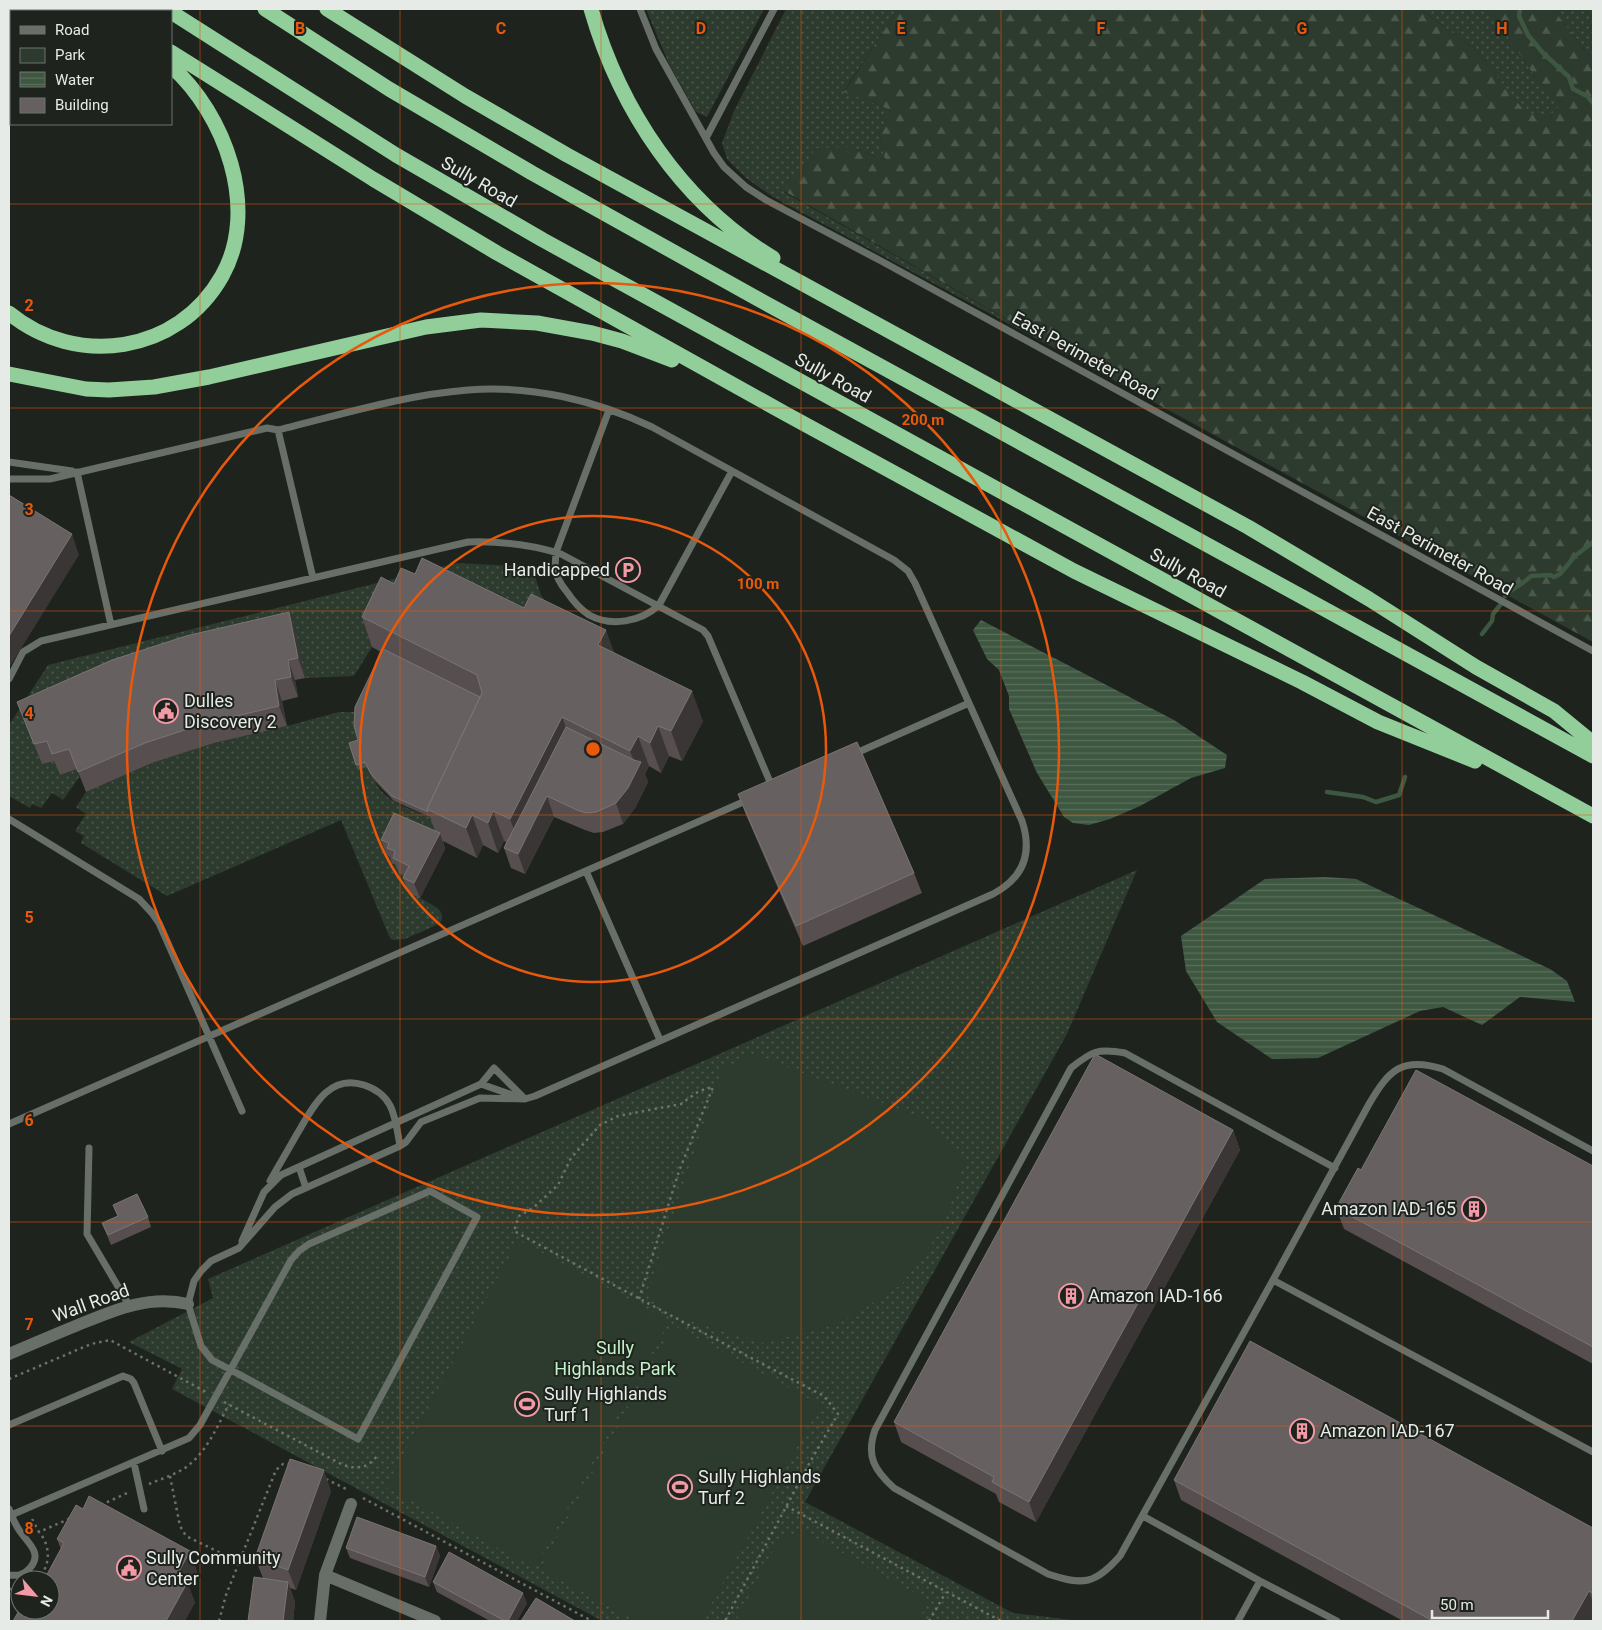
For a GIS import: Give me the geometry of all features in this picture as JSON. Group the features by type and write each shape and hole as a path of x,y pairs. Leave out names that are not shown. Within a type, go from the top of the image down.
{"highway":[{"name":"Sully Road","path":"264,9 396,93 549,183 1593,756"},
{"path":"328,9 518,128 1256,532 1369,599 1476,667 1554,711 1593,743"},
{"path":"591,9 603,48 629,103 657,148 693,192 719,218 746,240 819,285 874,324"},
{"name":"Sully Road","path":"172,13 396,155 543,240 1593,816"},
{"path":"172,53 438,218 786,414 1074,571 1302,682 1378,722 1535,784"},
{"path":"9,313 24,324 56,339 81,345 107,347 143,340 175,326 189,315 214,289 229,260 234,242 237,200 234,179 223,140 213,121 202,102 172,67"},
{"path":"9,374 86,389 117,390 154,387 242,370 426,327 473,321 509,321 564,327 622,341 668,358 786,414"}],"street":[{"name":"Wall Road","path":"9,1354 129,1305 156,1300 178,1301 188,1304"},
{"path":"320,1621 325,1575 354,1498"},
{"path":"325,1575 435,1621"}],"lane":[{"name":"East Perimeter Road","path":"640,9 656,49 714,153 734,178 746,188 892,266 1593,651"},
{"path":"706,138 774,9"},
{"path":"9,479 50,479 267,428 278,430 412,398 470,390 505,390 546,394 588,403 609,410 652,427 886,555 908,571 1025,830 1026,848 1022,867 1014,880 993,894 525,1100 480,1098 421,1122 406,1142 400,1146 292,1194 275,1208 240,1248 211,1261 201,1271 194,1281 188,1304 201,1346 212,1360 231,1370 358,1439 477,1217 430,1191 309,1244 295,1255 291,1260 231,1370 195,1433 183,1442 10,1513 21,1533 31,1543 36,1552 30,1569 24,1574 17,1576 9,1575"},
{"path":"609,410 556,552 556,569 562,585 576,604 589,615 618,622 631,620 652,612 658,605 732,471"},
{"path":"278,430 313,578"},
{"path":"9,462 77,472"},
{"path":"77,472 111,625"},
{"path":"9,679 24,652 41,641 468,542 491,541 537,546 556,552 697,625 708,636 773,789"},
{"path":"845,758 969,703"},
{"path":"764,793 781,786"},
{"path":"9,1124 756,797"},
{"path":"9,819 131,894 147,906 159,923 242,1111"},
{"path":"586,871 660,1040"},
{"path":"1335,1168 1125,1053 1106,1050 1087,1055 1071,1068 875,1430 870,1443 871,1454 875,1466 883,1478 894,1488 1048,1574 1078,1581 1093,1579 1106,1571 1120,1556 1274,1280 1383,1081 1391,1072 1413,1064 1426,1064 1443,1069 1593,1151"},
{"path":"264,1192 280,1175 481,1084 494,1068 525,1100"},
{"path":"240,1248 264,1192 315,1103 327,1091 336,1086 356,1083 372,1088 385,1097 389,1102 400,1146"},
{"path":"481,1084 525,1100"},
{"path":"89,1148 87,1234 129,1305"},
{"path":"299,1166 306,1188"},
{"path":"1274,1280 1593,1452"},
{"path":"9,1425 123,1376 131,1379 134,1383 162,1451"},
{"path":"134,1463 144,1508"},
{"path":"1143,1516 1260,1582 1337,1621"},
{"path":"1238,1621 1260,1582"}],"path":[{"path":"639,1298 679,1171 713,1087 699,1091 681,1104 618,1116 600,1125 571,1158 558,1185 534,1208 519,1216 514,1231 639,1298 824,1396 838,1414 786,1506 725,1621"},
{"path":"9,1379 91,1344 110,1340 207,1392"},
{"path":"223,1400 343,1465 360,1468 367,1466 377,1456"},
{"path":"149,1484 185,1468 204,1449 230,1404"},
{"path":"219,1621 226,1595 276,1470 283,1464 292,1464"},
{"path":"170,1476 180,1526 186,1536 239,1562"},
{"path":"318,1476 354,1498 592,1621"},
{"path":"101,1505 127,1493"},
{"path":"786,1506 1000,1621"},
{"path":"30,1515 39,1532 74,1516"},
{"path":"929,1621 946,1592"}],"green space":[{"path":"646,9 764,9 707,117 696,112 669,64"},
{"path":"786,9 898,9 844,91 891,110 879,133 885,160 850,147 784,192 1095,370 773,197 746,178 727,159 722,143 734,111"},
{"path":"898,9 1420,9 1477,51 1525,112 1549,117 1562,103 1536,78 1489,9 1553,9 1593,61 1593,642 1095,370 784,191 816,148 850,147 885,160 879,133 891,110 844,92"},
{"path":"1420,9 1489,9 1536,78 1562,103 1549,117 1525,113 1477,51"},
{"path":"1553,9 1589,9 1593,11 1593,61"},
{"path":"457,563 532,567 541,595 560,619 372,647 354,676 305,678 296,632 54,761 60,775 77,769 80,776 63,800 52,793 41,808 32,804 30,808 9,796 9,725 48,665"},
{"path":"339,712 356,712 366,762 377,785 385,795 401,805 445,823 435,845 394,859 415,881 420,898 433,905 440,912 442,919 439,924 405,939 392,940 341,820 167,896 81,843 84,836 75,831 86,814 76,807 86,792 152,763 213,743"},
{"name":"Sully Highlands Park","path":"1137,870 1067,1034 805,1502 1013,1613 1081,1621 602,1621 172,1389 182,1369 129,1342 213,1298 208,1279"},
{"path":"753,1054 924,1119 964,1162 942,1229 901,1285 838,1324 763,1343 674,1316 649,1291 722,1069"},
{"name":"Sully Highlands Turf 1","path":"518,1240 669,1321 535,1568 386,1487"},
{"name":"Sully Highlands Turf 2","path":"673,1325 820,1405 702,1621 636,1621 540,1569"},
{"path":"803,1531 929,1601 918,1621 736,1621 779,1539"}],"water":[{"path":"981,620 1174,720 1227,755 1225,768 1191,778 1140,806 1110,819 1089,825 1073,823 1064,817 1037,773 1009,709 1009,696 999,670 987,659 973,630"},
{"path":"1325,877 1356,879 1550,969 1567,981 1575,1002 1520,997 1482,1025 1443,1007 1420,1011 1318,1058 1272,1059 1217,1022 1186,971 1181,936 1265,879"}],"building":[{"path":"9,495 72,534 9,636"},
{"path":"422,558 524,608 531,594 606,630 598,645 692,691 671,731 658,726 650,743 638,736 630,751 562,717 510,819 493,811 488,823 472,815 466,828 427,809 482,693 477,675 362,617 381,577 394,584 401,568 415,574"},
{"name":"Dulles Discovery 2","path":"289,612 298,658 288,660 291,677 275,680 279,706 206,723 145,743 78,772 69,749 52,754 47,741 34,744 17,702 112,660 186,636"},
{"path":"383,649 480,697 427,809 428,812 392,796 371,774 365,762 356,765 349,743 358,740 354,726 355,707"},
{"path":"566,727 641,762 628,788 616,803 596,812 586,813 547,796 518,854 504,848"},
{"path":"857,742 914,873 796,926 738,794"},
{"path":"394,813 440,833 414,883 403,878 409,866 393,858 395,851 387,848 389,843 381,840"},
{"name":"Amazon IAD-166","path":"1095,1054 1233,1130 1029,1502 992,1482 994,1477 894,1422"},
{"name":"Amazon IAD-165","path":"1416,1070 1593,1166 1593,1347 1336,1208 1358,1168 1361,1170"},
{"path":"137,1194 148,1217 108,1235 102,1223 118,1216 113,1205"},
{"name":"Amazon IAD-167","path":"1250,1341 1593,1528 1593,1593 1589,1591 1572,1621 1433,1621 1174,1480"},
{"path":"290,1459 324,1470 288,1570 255,1558"},
{"name":"Sully Community Center","path":"89,1496 190,1551 176,1577 187,1583 166,1621 13,1621 60,1620 60,1570 49,1570 64,1543 57,1539 76,1505 83,1509"},
{"path":"357,1517 436,1546 425,1577 346,1548"},
{"path":"449,1552 523,1593 508,1621 433,1582"},
{"path":"254,1577 288,1582 283,1621 248,1621"},
{"path":"536,1598 575,1621 521,1621"}],"waterway":[{"path":"1520,9 1519,16 1528,35 1543,53 1569,77 1573,89 1587,96 1593,103"},
{"path":"1505,596 1531,576 1550,575 1554,577 1560,574 1575,556 1593,542"},
{"path":"1482,634 1501,604"},
{"path":"1327,792 1363,797 1376,802 1399,795 1405,777"}],"place":[{"name":"Handicapped","path":"628,570"},
{"name":"Dulles Discovery 2","path":"166,711"},
{"name":"Amazon IAD-165","path":"1474,1209"},
{"name":"Amazon IAD-166","path":"1071,1296"},
{"name":"Sully Highlands Turf 1","path":"527,1404"},
{"name":"Amazon IAD-167","path":"1302,1431"},
{"name":"Sully Highlands Turf 2","path":"680,1487"},
{"name":"Sully Community Center","path":"129,1568"}]}
